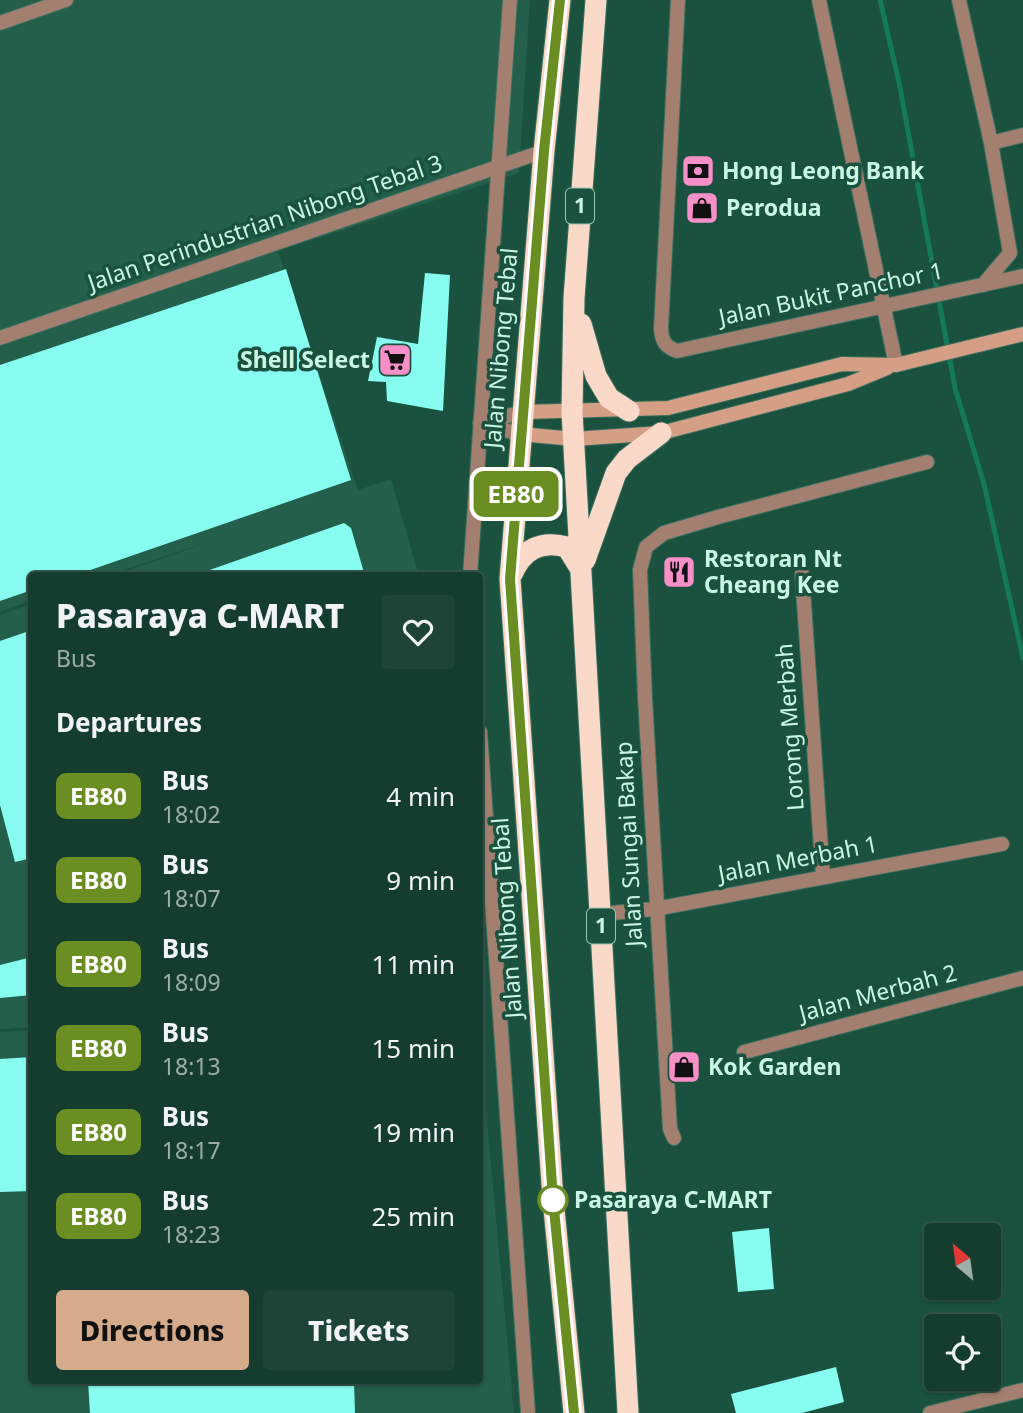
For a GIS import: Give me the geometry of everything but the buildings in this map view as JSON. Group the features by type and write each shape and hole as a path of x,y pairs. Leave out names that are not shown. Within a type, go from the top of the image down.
{"highway":[{"name":"Jalan Nibong Tebal","path":"560,0 544,151 510,579 553,1199 574,1413"},
{"name":"1","path":"596,0 574,299 572,412 628,1413"},
{"path":"574,299 596,376 609,398 629,411"},
{"path":"581,572 616,473 627,459 661,433"},
{"path":"510,579 528,551 541,545 568,547 581,572"}],"street":[{"path":"0,23 66,0"},
{"path":"470,572 510,0"},
{"name":"Jalan Bukit Panchor 1","path":"678,0 661,329 663,342 677,351 1023,276"},
{"path":"819,0 896,365"},
{"path":"959,0 991,142 1010,253 983,285"},
{"path":"991,142 1023,135"},
{"name":"Jalan Perindustrian Nibong Tebal 3","path":"0,338 544,151"},
{"path":"480,423 520,434 574,439 661,433 848,384 896,365 1023,334"},
{"path":"480,423 523,412 668,408 842,364 896,365"},
{"name":"Jalan Sungai Bakap","path":"674,1138 670,1129 655,909 640,570 646,547 664,533 926,462"},
{"name":"Lorong Merbah","path":"803,574 823,877"},
{"path":"483,782 497,1014 528,1413"},
{"name":"Jalan Merbah 1","path":"600,914 655,909 1002,844"},
{"name":"Jalan Merbah 2","path":"744,1052 1023,978"},
{"path":"930,1413 1023,1390"}],"shaded area":[{"path":"0,0 530,0 519,173 278,251 358,490 391,479 418,572 124,572 216,539 119,572 28,572 28,602 0,612"},
{"path":"28,605 28,1027 0,1029 0,615"},
{"path":"28,1030 28,1384 483,1384 483,1078 514,1413 0,1413 0,1032"}],"waterway":[{"path":"880,0 899,82 955,388 984,484 1023,658"}],"bus line":[{"name":"EB80","path":"560,0 544,151 510,579 553,1199 574,1413"}],"place":[{"name":"Hong Leong Bank","path":"698,171"},
{"name":"Perodua","path":"702,208"},
{"name":"Shell Select","path":"395,360"},
{"name":"Restoran Nt Cheang Kee","path":"679,572"},
{"name":"Kok Garden","path":"684,1067"},
{"name":"Pasaraya C-MART","path":"553,1200"}]}
